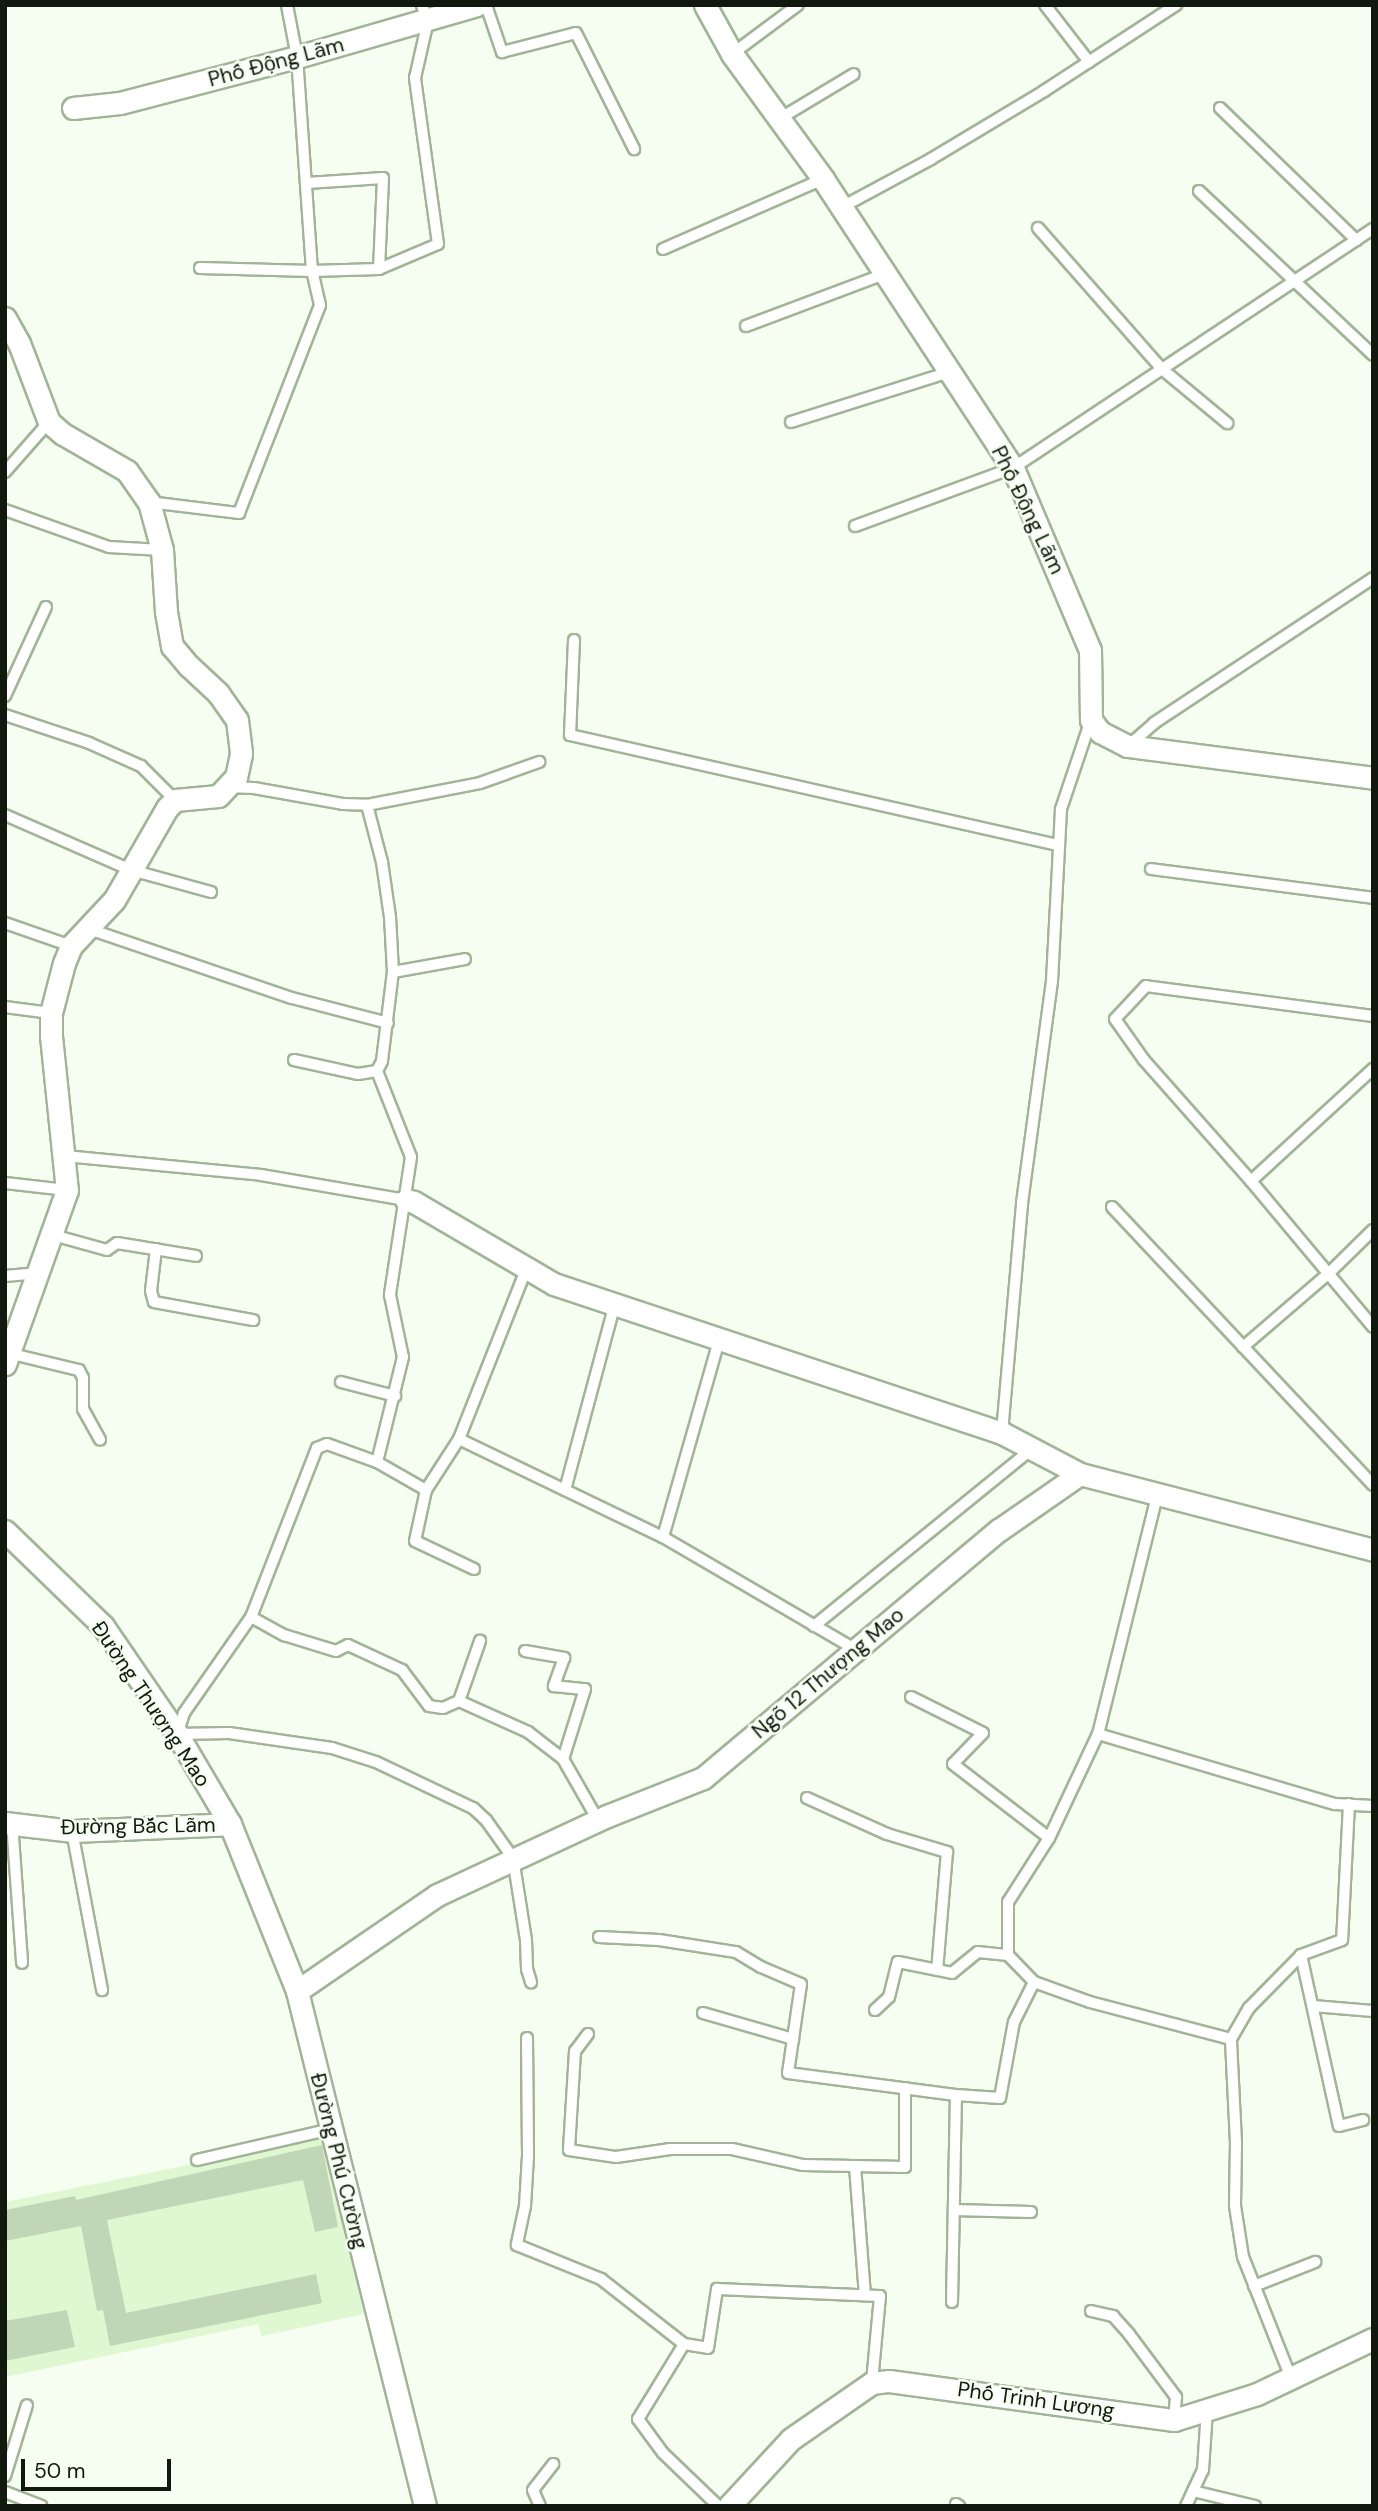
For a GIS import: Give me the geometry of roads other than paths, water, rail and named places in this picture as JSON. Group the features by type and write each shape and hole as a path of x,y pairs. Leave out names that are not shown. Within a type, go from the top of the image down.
{"street":[{"name":"Phố Động Lãm","path":"73,108 120,103 297,57 425,13 477,5"},
{"name":"Phố Động Lãm","path":"705,5 732,54 887,273 1013,468 1090,650 1091,720"},
{"path":"5,318 12,346 49,422 63,434 127,471 149,502 162,550 166,612 172,646 218,693 237,720 241,754 236,777 218,796 175,800 114,900 71,946 64,962 51,1013 66,1190 53,1235 6,1357"},
{"path":"1091,720 1100,732 1128,746 1373,778"},
{"path":"406,1200 414,1202 554,1283 1002,1433 1080,1474 1373,1550"},
{"name":"Ngõ 12 Thượng Mao","path":"297,1991 437,1895 598,1820 703,1777 999,1530 1080,1474"},
{"name":"Đường Thượng Mao","path":"5,1531 103,1626 177,1734 230,1824"},
{"name":"Đường Bắc Lãm","path":"8,1822 72,1831 230,1824"},
{"name":"Đường Phú Cường","path":"230,1824 297,1991 331,2129 353,2243 425,2506"},
{"name":"Phố Trinh Lương","path":"872,2383 889,2381 1174,2420 1257,2394 1373,2339"},
{"path":"729,2506 791,2439 872,2383"}],"lane":[{"path":"149,502 239,513 320,305 312,271 297,57 287,5"},
{"path":"486,5 502,52 576,33 634,149"},
{"path":"732,54 798,5"},
{"path":"1045,5 1089,62"},
{"path":"842,207 931,159 1176,5"},
{"path":"200,268 312,271 379,269 438,244 415,78 425,13"},
{"path":"779,120 854,74"},
{"path":"1220,108 1356,240"},
{"path":"307,183 383,178 379,269"},
{"path":"663,249 823,179"},
{"path":"1199,191 1373,355"},
{"path":"1038,229 1162,369 1227,423"},
{"path":"855,526 1013,468 1373,229"},
{"path":"746,326 887,273"},
{"path":"791,422 950,372"},
{"path":"5,472 49,422"},
{"path":"5,510 109,547 162,550"},
{"path":"1128,746 1154,723 1373,578"},
{"path":"5,696 46,607"},
{"path":"574,640 570,735 1058,845"},
{"path":"5,715 89,743 141,766 175,800"},
{"path":"1002,1433 1022,1203 1052,981 1061,809 1091,720"},
{"path":"227,787 254,788 343,804 367,805 480,783 539,762"},
{"path":"367,805 387,895 393,972 382,1061 377,1071 411,1151 406,1200 390,1295 403,1350 395,1396 377,1462"},
{"path":"5,814 131,870 211,892"},
{"path":"1151,869 1373,898"},
{"path":"5,923 71,946"},
{"path":"89,929 292,998 388,1023"},
{"path":"393,972 465,959"},
{"path":"1373,1016 1146,986 1115,1019 1144,1060 1251,1181 1373,1327"},
{"path":"5,1007 51,1013"},
{"path":"294,1060 335,1072 358,1074 377,1071"},
{"path":"1251,1181 1373,1069"},
{"path":"65,1156 261,1175 406,1200"},
{"path":"5,1183 66,1190"},
{"path":"1112,1207 1373,1485"},
{"path":"1243,1347 1328,1274 1373,1230"},
{"path":"53,1235 107,1250 117,1243 196,1256"},
{"path":"156,1249 151,1297 155,1302 253,1320"},
{"path":"474,1569 415,1541 426,1490 459,1439 527,1267"},
{"path":"5,1276 39,1272"},
{"path":"565,1490 615,1304"},
{"path":"663,1537 719,1340"},
{"path":"6,1357 79,1370 83,1378 83,1409 100,1440"},
{"path":"341,1382 395,1396"},
{"path":"459,1439 663,1537 856,1650"},
{"path":"426,1490 377,1462 327,1444 317,1448 251,1617 184,1713 177,1734 229,1733 332,1748 366,1759 474,1808 513,1858 524,1918 527,1969 531,1982"},
{"path":"814,1626 1032,1449"},
{"path":"1008,1955 1008,1902 1049,1838 1098,1734 1157,1496"},
{"path":"251,1617 284,1635 336,1651 348,1645 402,1670 429,1706 443,1708 459,1701 480,1641"},
{"path":"525,1651 564,1658 554,1686 585,1689 563,1759"},
{"path":"911,1697 983,1732 953,1764 1049,1838"},
{"path":"459,1701 528,1731 563,1759 598,1820"},
{"path":"1098,1734 1335,1804 1373,1806"},
{"path":"807,1798 887,1834 947,1852 937,1970"},
{"path":"1291,2378 1242,2257 1235,2206 1236,2143 1231,2039 1248,2008 1301,1955 1342,1940 1349,1804"},
{"path":"8,1822 22,1963"},
{"path":"72,1831 102,1990"},
{"path":"599,1937 659,1940 736,1952 761,1967 801,1984 789,2073 956,2095 1000,2098 1014,2022 1034,1982"},
{"path":"875,2010 889,1997 898,1962 952,1973 978,1952 1008,1955 1034,1982 1090,2002 1231,2039"},
{"path":"1301,1955 1339,2126 1363,2120"},
{"path":"1313,2006 1373,2011"},
{"path":"703,2013 793,2039"},
{"path":"587,2034 575,2051 569,2150 616,2157 670,2149 732,2149 803,2165 905,2168 905,2088"},
{"path":"527,2038 528,2156 525,2206 516,2245 614,2286 684,2344 708,2348 717,2289 880,2296 872,2383"},
{"path":"952,2302 956,2095"},
{"path":"197,2160 331,2129"},
{"path":"855,2166 865,2295"},
{"path":"954,2210 1031,2212"},
{"path":"1254,2286 1315,2262"},
{"path":"1091,2311 1112,2316 1129,2334 1175,2397 1174,2420"},
{"path":"684,2344 638,2419 663,2453 718,2506"},
{"path":"5,2476 26,2405"},
{"path":"1186,2506 1203,2470 1207,2410"},
{"path":"540,2506 533,2490 553,2464"},
{"path":"1193,2491 1255,2506"},
{"path":"5,2492 41,2506"}]}
